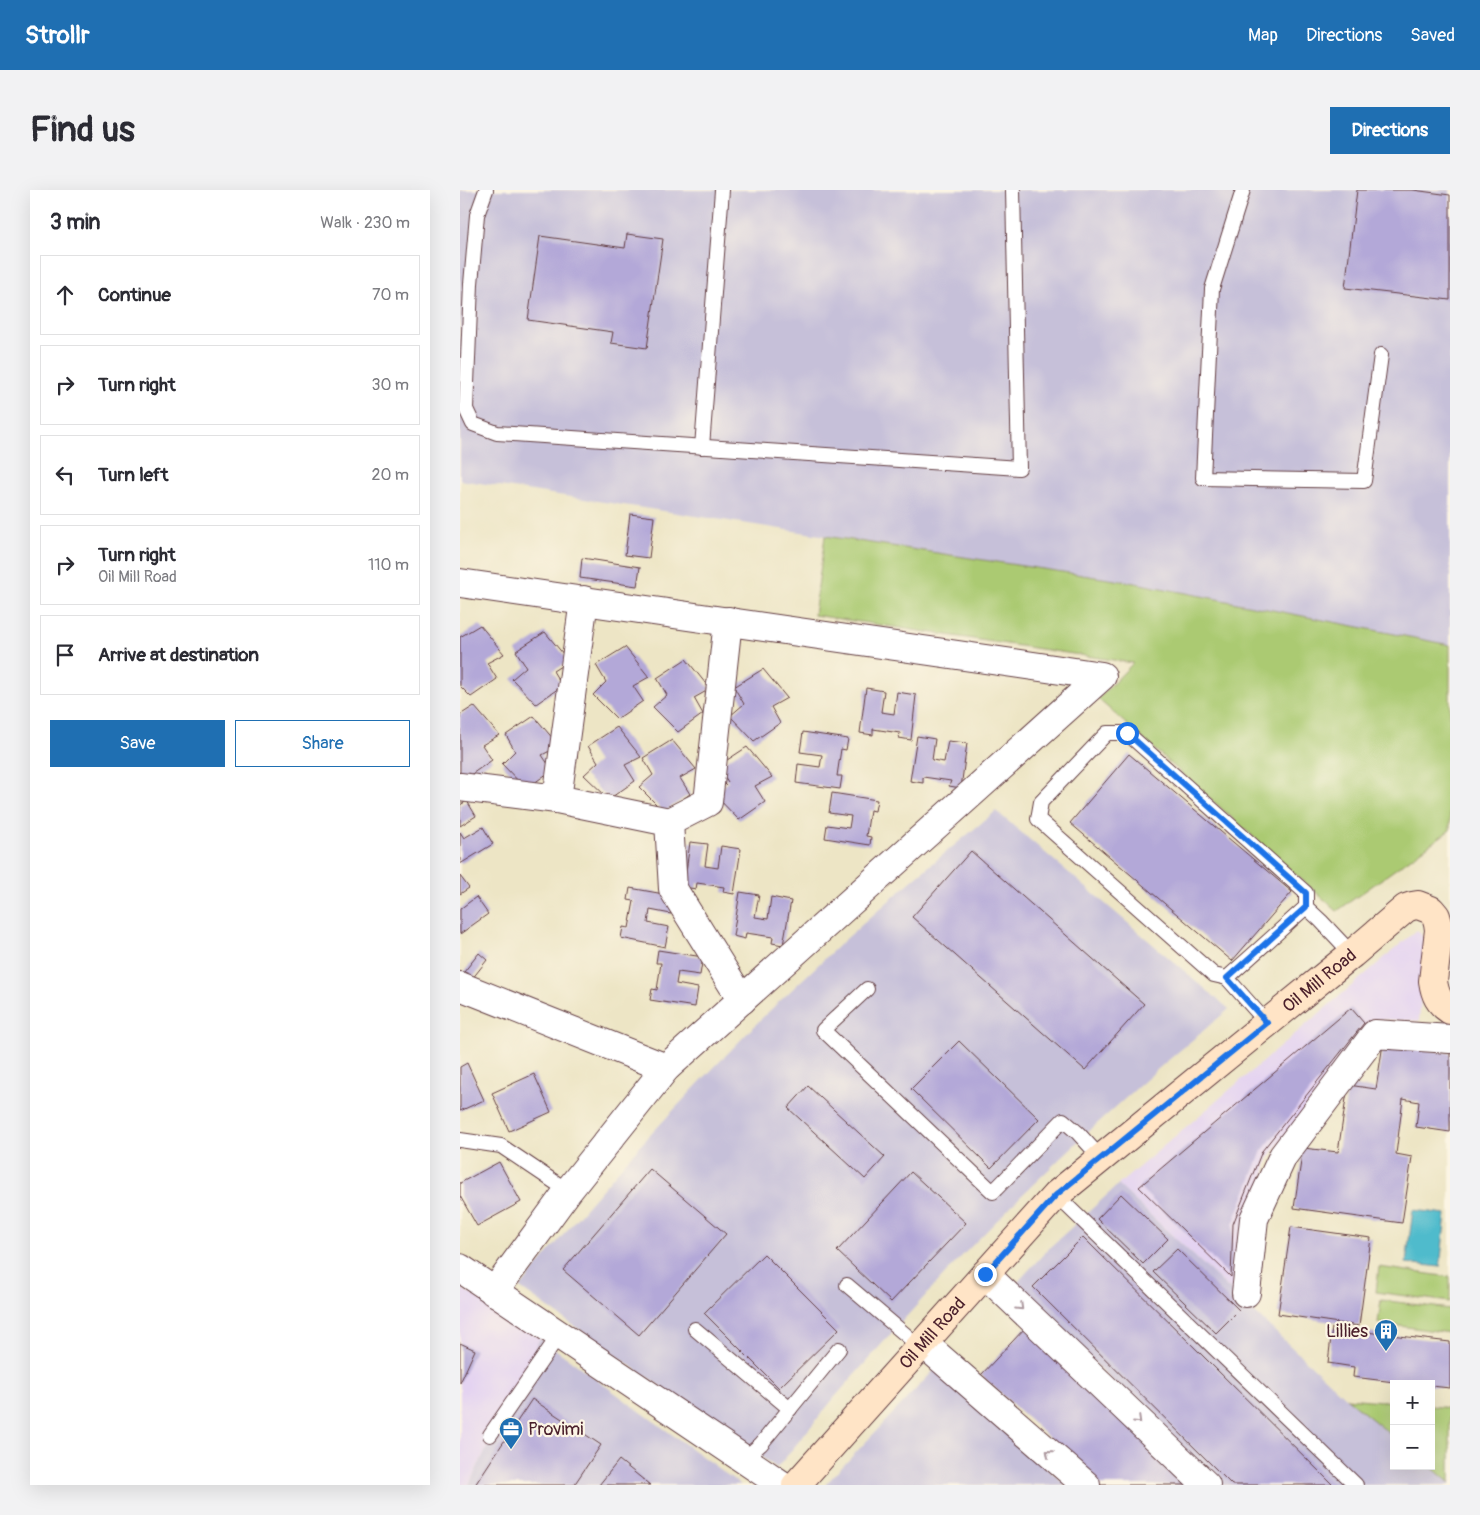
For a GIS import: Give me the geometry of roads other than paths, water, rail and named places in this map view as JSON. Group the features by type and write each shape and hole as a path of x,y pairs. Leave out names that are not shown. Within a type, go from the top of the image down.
{"main road":[{"name":"Oil Mill Road","path":"796,1485 1056,1195 1406,908 1418,905 1431,910 1436,916 1439,930 1433,981 1434,990 1441,1004 1450,1010"}],"street":[{"path":"460,582 1102,676 666,1068 568,1190 494,1292"},
{"path":"557,799 584,600"},
{"path":"460,787 557,799 669,822 708,802 728,621"},
{"path":"669,822 673,889 742,1000"},
{"path":"460,986 666,1068"},
{"path":"1246,1293 1254,1219 1283,1156 1376,1034 1450,1039"},
{"path":"460,1268 782,1485"},
{"path":"985,1274 1206,1485"},
{"path":"921,1345 1086,1485"}],"lane":[{"path":"486,190 477,215 471,284 466,408 472,424 497,433 1019,468 1013,190"},
{"path":"702,447 722,190"},
{"path":"1243,190 1212,288 1204,478 1364,481 1381,355"},
{"path":"1227,978 1306,907 1306,893 1127,733 1107,733 1041,802 1038,819 1214,975 1227,978 1267,1023"},
{"path":"1306,907 1321,920 1352,954"},
{"path":"867,989 823,1030 993,1192 1063,1120 1101,1158"},
{"path":"460,1140 501,1146 568,1190"},
{"path":"1056,1195 1356,1485"},
{"path":"847,1285 921,1345"},
{"path":"695,1329 790,1409"},
{"path":"490,1435 559,1335"},
{"path":"744,1459 761,1444 839,1349"}],"water":[{"path":"1413,1210 1446,1214 1440,1267 1406,1263"}],"place":[{"name":"Lillies","path":"1386,1352"},
{"name":"Provimi","path":"511,1450"}]}
